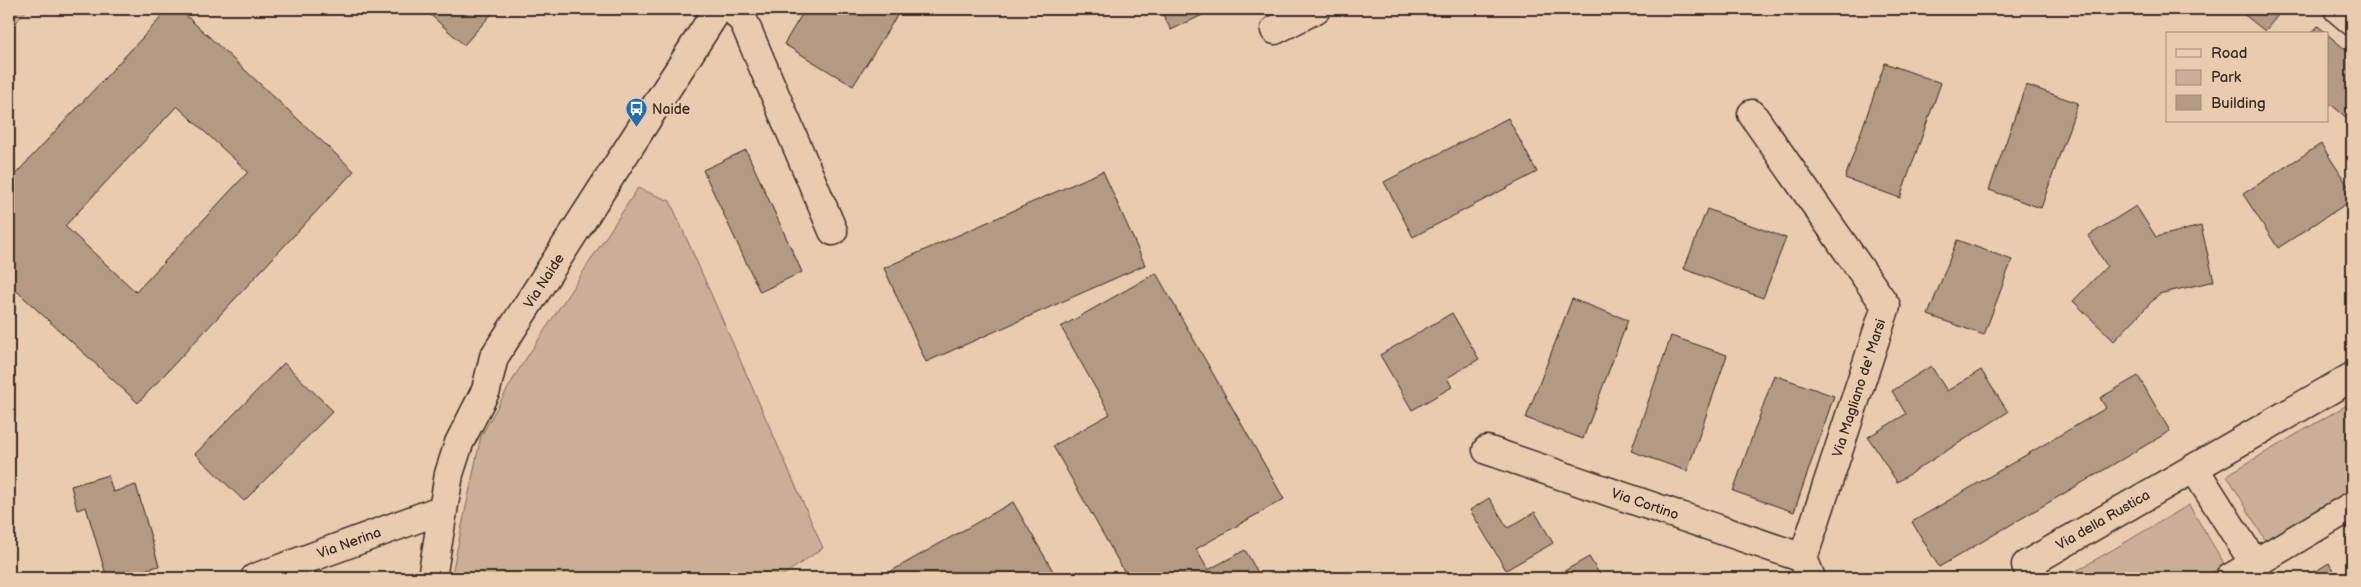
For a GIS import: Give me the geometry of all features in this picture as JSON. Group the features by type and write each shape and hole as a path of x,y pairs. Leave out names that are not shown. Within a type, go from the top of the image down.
{"street":[{"name":"Via Naide","path":"432,578 449,474 459,443 486,390 494,357 718,9"},
{"path":"733,9 744,22 833,231"},
{"path":"1275,30 1316,9"},
{"path":"2338,9 2352,20"},
{"name":"Via Magliano de' Marsi","path":"1752,114 1886,306 1807,568"},
{"name":"Via della Rustica","path":"2036,578 2026,565 2352,377"},
{"name":"Via Cortino","path":"1487,450 1807,568"},
{"path":"2194,468 2254,564"},
{"path":"2230,578 2352,506"},
{"name":"Via Nerina","path":"255,578 443,509"}],"green space":[{"path":"9,9 28,9 9,30"},
{"path":"638,188 670,201 823,548 779,578 451,578 481,436 516,374"},
{"path":"2345,406 2352,418 2352,489 2265,540 2227,475"},
{"path":"2189,505 2225,565 2203,578 2073,578 2071,574"}],"building":[{"path":"169,9 179,9 354,171 138,403 9,284 9,181","holes":["177,106 248,172 136,292 65,226"]},
{"path":"424,9 496,9 464,45"},
{"path":"805,9 901,9 853,86 784,44"},
{"path":"1160,9 1215,9 1171,30"},
{"path":"2237,9 2283,9 2265,31"},
{"path":"2318,26 2325,32 2313,32"},
{"path":"2328,35 2352,55 2352,115 2348,119 2328,102"},
{"path":"1885,63 1941,83 1900,198 1845,178"},
{"path":"2026,85 2078,103 2041,208 1989,190"},
{"path":"1508,118 1537,172 1413,237 1384,182"},
{"path":"2321,144 2352,192 2352,200 2278,248 2243,194"},
{"path":"746,150 802,272 760,292 703,170"},
{"path":"1103,171 1145,265 926,362 884,268"},
{"path":"2136,206 2156,237 2201,226 2214,281 2159,294 2114,341 2073,301 2107,266 2088,236"},
{"path":"1707,209 1786,238 1763,298 1684,269"},
{"path":"1957,240 2012,260 1984,335 1928,315"},
{"path":"1156,273 1284,499 1196,549 1208,570 1245,550 1261,578 1128,578 1053,446 1110,414 1061,327"},
{"path":"1572,299 1628,320 1583,439 1526,418"},
{"path":"1452,313 1479,359 1447,378 1452,387 1412,410 1380,355"},
{"path":"1671,336 1727,355 1687,471 1631,451"},
{"path":"284,363 333,411 244,501 195,454"},
{"path":"1931,366 1947,391 1981,370 2008,412 1897,482 1868,437 1906,414 1892,391"},
{"path":"1774,375 1834,396 1794,512 1733,491"},
{"path":"2138,376 2170,431 1939,567 1912,522 2106,408 2100,398"},
{"path":"108,475 113,492 136,485 159,566 116,578 107,578 86,507 77,510 71,486"},
{"path":"1489,498 1508,528 1535,512 1553,543 1506,570 1470,510"},
{"path":"1013,502 1057,578 879,578"},
{"path":"1589,557 1602,578 1552,578"},
{"path":"2329,563 2337,578 2304,578"}],"place":[{"name":"Naide","path":"636,128"}]}
